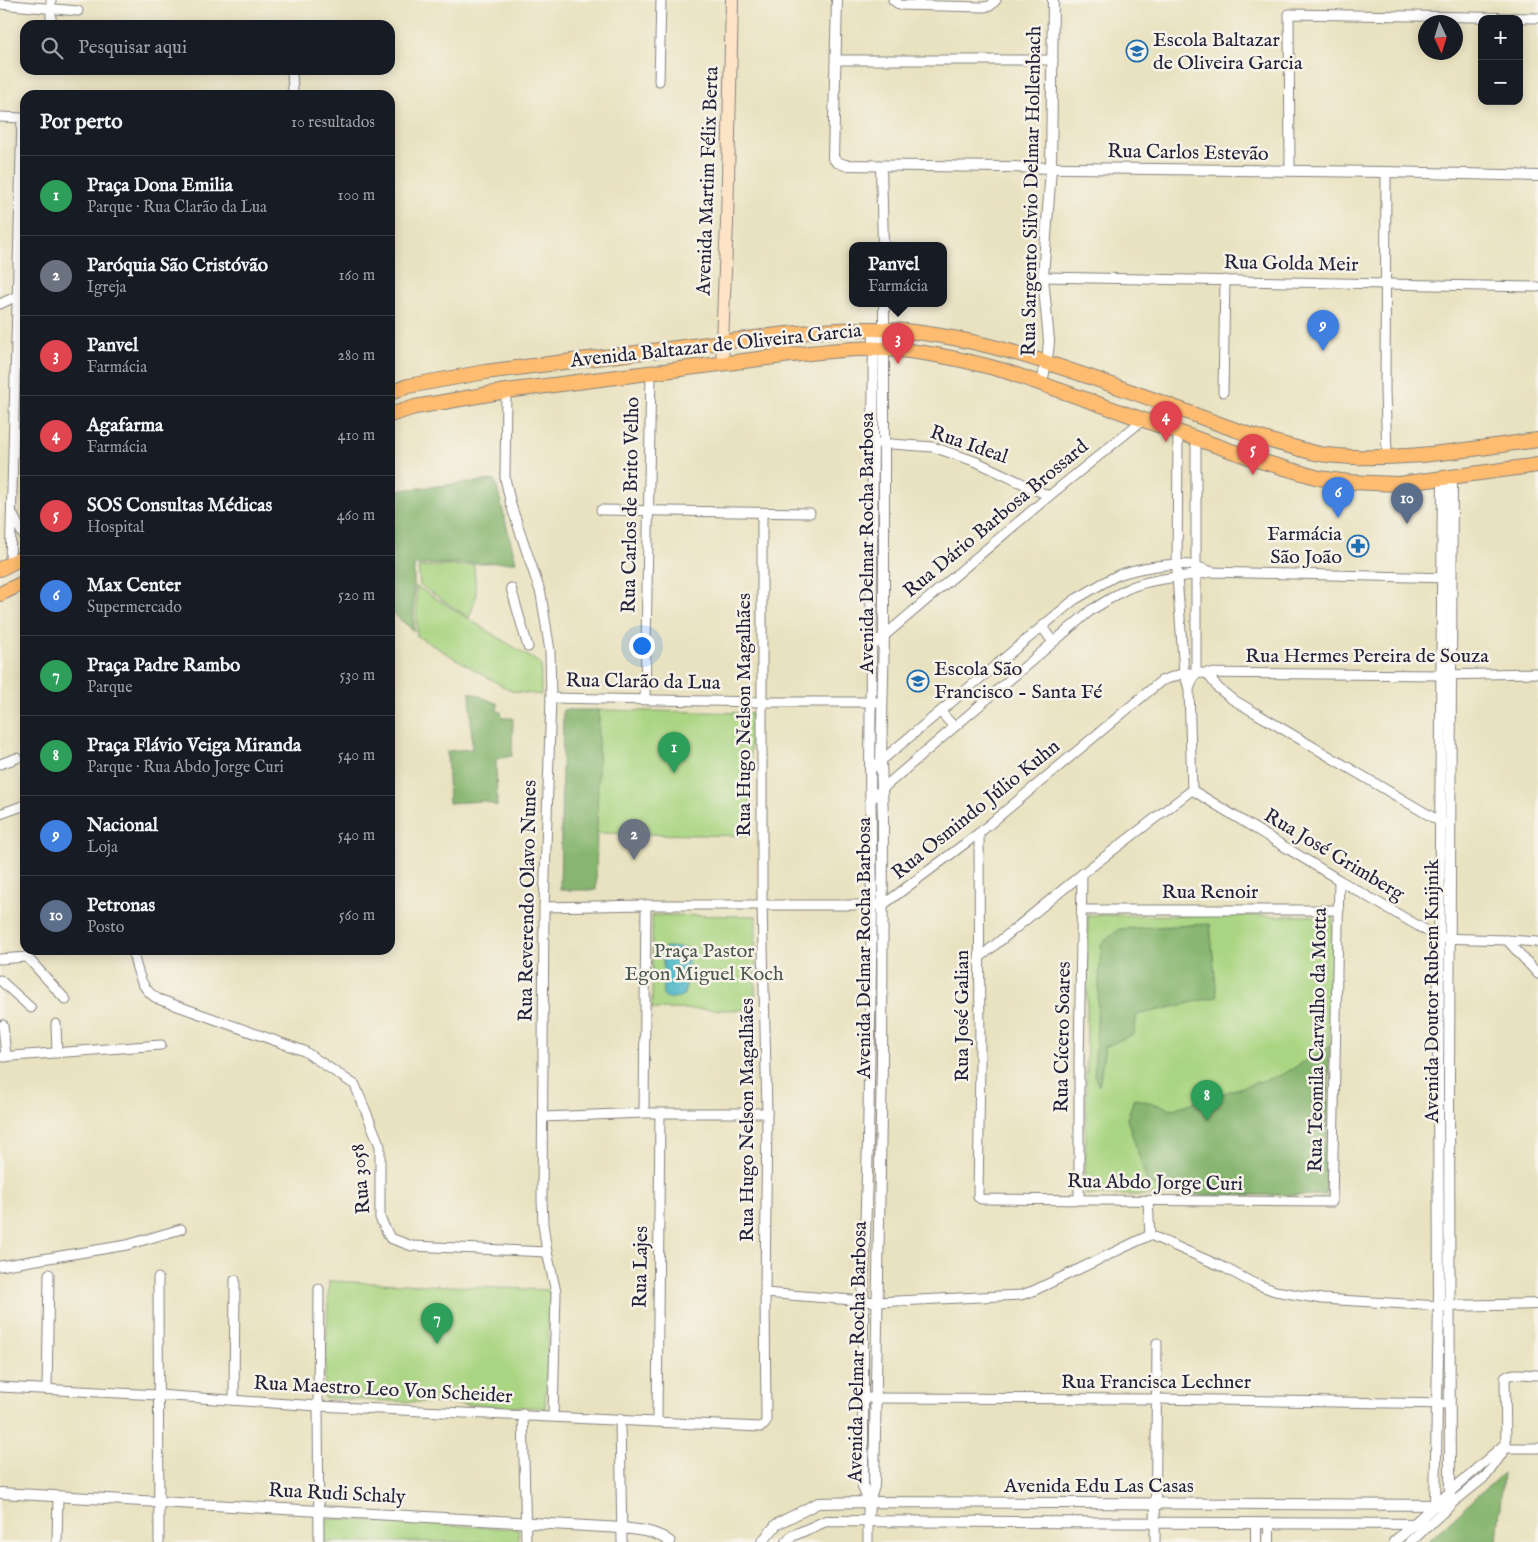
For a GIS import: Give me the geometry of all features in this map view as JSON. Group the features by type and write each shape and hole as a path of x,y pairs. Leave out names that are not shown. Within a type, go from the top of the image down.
{"main road":[{"name":"Avenida Martim Félix Berta","path":"723,363 722,342 727,223 732,0"},
{"name":"Avenida Baltazar de Oliveira Garcia","path":"395,391 408,386 485,372 824,330 879,329 972,341 1046,363 1259,439 1326,455 1404,457 1538,440"},
{"name":"Avenida Baltazar de Oliveira Garcia","path":"395,414 415,407 506,391 828,351 879,349 972,362 1006,370 1257,460 1319,478 1375,484 1399,484 1538,465"},
{"path":"5,566 20,558"},
{"path":"0,594 20,584"}],"street":[{"path":"659,81 661,0"},
{"path":"837,0 836,60 1053,60"},
{"path":"893,0 900,5 983,7 990,6 996,0"},
{"name":"Rua Sargento Silvio Delmar Hollenbach","path":"1042,383 1049,341 1043,277 1051,169 1053,0"},
{"path":"0,4 51,4 78,11"},
{"path":"50,20 51,4"},
{"path":"1290,171 1289,14 1538,18"},
{"name":"Rua Carlos Estevão","path":"836,60 833,158 845,165 1386,172 1538,176"},
{"path":"292,75 293,90"},
{"path":"0,117 20,118"},
{"path":"881,166 883,242"},
{"path":"1386,172 1387,457"},
{"path":"5,566 10,511 20,189"},
{"name":"Rua Golda Meir","path":"1043,277 1538,286"},
{"path":"1223,392 1225,280"},
{"path":"0,304 17,296"},
{"name":"Avenida Delmar Rocha Barbosa","path":"869,1502 863,1487 863,1302 872,905 870,801 871,647 878,443 879,329 883,307"},
{"name":"Rua Carlos de Brito Velho","path":"645,699 650,372"},
{"name":"Rua Reverendo Olavo Nunes","path":"506,391 505,478 511,505 540,594 550,651 551,698 544,907 542,1199 543,1224 556,1292 553,1416"},
{"name":"Rua Dário Barbosa Brossard","path":"871,647 884,634 1049,496 1144,419"},
{"path":"979,958 1082,874 1192,790 1189,689 1184,673 1177,576 1178,432"},
{"path":"1189,689 1196,672 1196,438"},
{"name":"Avenida Delmar Rocha Barbosa","path":"869,1502 874,1486 882,1072 883,905 881,761 884,702 884,634 878,443"},
{"name":"Rua Ideal","path":"878,443 933,447 977,462 1049,496"},
{"name":"Avenida Doutor Rubem Knijnik","path":"1443,1183 1449,1078 1440,822 1446,675 1448,478"},
{"path":"601,510 762,514 810,513"},
{"path":"10,511 20,529"},
{"name":"Rua Hugo Nelson Magalhães","path":"762,514 762,904 767,1113 766,1421 764,1425"},
{"path":"870,770 1074,600 1117,576 1134,570 1178,564 1195,570 1210,572 1447,578"},
{"path":"870,801 882,788 1091,610 1128,588 1195,570"},
{"path":"511,588 528,647"},
{"path":"1042,627 1054,642"},
{"name":"Rua Osmindo Júlio Kuhn","path":"544,907 762,904 883,905 979,833 1161,681 1184,673 1196,672"},
{"name":"Rua Hermes Pereira de Souza","path":"1196,672 1446,675 1538,673"},
{"path":"1207,673 1218,688 1232,699 1451,828"},
{"name":"Avenida Doutor Rubem Knijnik","path":"1434,1505 1443,1404 1443,1183 1438,1078 1451,828 1446,675"},
{"name":"Rua Clarão da Lua","path":"551,698 884,702"},
{"path":"941,712 954,727"},
{"path":"0,764 17,758"},
{"name":"Rua José Grimberg","path":"1192,790 1339,880 1444,938 1538,942"},
{"path":"0,814 20,807"},
{"name":"Rua José Galian","path":"979,833 979,1199"},
{"name":"Rua Cícero Soares","path":"1079,1200 1082,874"},
{"name":"Rua Teomila Carvalho da Motta","path":"1332,1202 1339,880"},
{"path":"644,1113 646,905"},
{"name":"Rua Renoir","path":"1082,910 1338,910"},
{"path":"1507,940 1538,974"},
{"name":"Rua 3058","path":"133,955 142,984 148,994 304,1050 355,1086 380,1146 380,1218 390,1238 412,1246 548,1252"},
{"path":"0,959 27,957 66,1000"},
{"path":"0,980 31,1008"},
{"path":"56,1024 57,1053"},
{"path":"3,1025 3,1057 161,1045"},
{"path":"1438,1078 1449,1078"},
{"path":"543,1117 644,1113 767,1113"},
{"name":"Rua Lajes","path":"657,1421 660,1113"},
{"name":"Rua Abdo Jorge Curi","path":"979,1199 1332,1202"},
{"path":"1148,1201 1150,1235"},
{"path":"0,1266 127,1245 181,1229"},
{"path":"765,1293 863,1302 1021,1295 1150,1235 1225,1268 1251,1282 1275,1291 1322,1299 1444,1306 1538,1304"},
{"path":"47,1389 49,1274"},
{"path":"158,1278 159,1542"},
{"path":"234,1400 236,1280"},
{"path":"319,1289 319,1542"},
{"path":"1155,1542 1157,1343"},
{"path":"1410,1542 1450,1505 1486,1476 1506,1445 1505,1378 1508,1375 1538,1375"},
{"name":"Rua Maestro Leo Von Scheider","path":"0,1387 318,1406 523,1414 760,1427 764,1425"},
{"name":"Rua Francisca Lechner","path":"864,1398 1156,1399 1443,1404"},
{"name":"Avenida Doutor Rubem Knijnik","path":"1443,1404 1450,1505"},
{"path":"523,1414 526,1542"},
{"path":"620,1419 622,1542"},
{"path":"1394,1542 1412,1524 1506,1445 1538,1448"},
{"name":"Rua Rudi Schaly","path":"0,1493 622,1528 660,1535 670,1542"},
{"path":"57,1542 58,1496"},
{"path":"868,1542 869,1502"},
{"name":"Avenida Edu Las Casas","path":"762,1542 777,1524 818,1503 1450,1505"},
{"name":"Avenida Edu Las Casas","path":"787,1542 792,1536 826,1521 1430,1524"},
{"path":"1256,1523 1256,1542"},
{"path":"1269,1523 1269,1542"}],"green space":[{"path":"495,480 516,562 414,565 414,631 395,615 395,490"},
{"path":"474,565 476,597 469,618 420,585 418,567"},
{"path":"416,586 541,664 541,695 511,691 417,636"},
{"path":"470,692 498,704 497,711 501,712 502,718 513,718 512,756 496,759 497,806 484,801 449,803 447,751 472,749"},
{"path":"563,710 599,710 596,890 560,890"},
{"path":"599,710 751,713 750,836 596,833"},
{"name":"Praça Pastor Egon Miguel Koch","path":"652,915 756,916 755,1010 652,1009"},
{"path":"1088,915 1333,916 1326,1195 1085,1195"},
{"path":"1210,924 1217,997 1137,1015 1134,1034 1105,1047 1099,1086 1094,1076 1101,944 1119,929"},
{"path":"1330,1046 1326,1195 1187,1195 1148,1184 1127,1119 1134,1098 1173,1109 1284,1074"},
{"path":"329,1281 550,1290 545,1408 324,1398"},
{"path":"1503,1473 1497,1542 1427,1542"},
{"path":"324,1518 518,1529 519,1542 324,1542"}],"water":[{"path":"665,947 687,948 688,972 684,995 676,998 663,996 663,954"}],"place":[{"name":"Escola Baltazar de Oliveira Garcia","path":"1137,51"},
{"name":"Nacional","path":"1323,351"},
{"name":"Panvel","path":"898,364"},
{"name":"Agafarma","path":"1166,442"},
{"name":"SOS Consultas Médicas","path":"1253,475"},
{"name":"Max Center","path":"1338,518"},
{"name":"Petronas","path":"1407,524"},
{"name":"Farmácia São João","path":"1358,546"},
{"name":"Escola São Francisco - Santa Fé","path":"918,681"},
{"name":"Praça Dona Emilia","path":"674,773"},
{"name":"Paróquia São Cristóvão","path":"634,860"},
{"name":"Praça Flávio Veiga Miranda","path":"1207,1121"},
{"name":"Praça Padre Rambo","path":"437,1344"}]}
